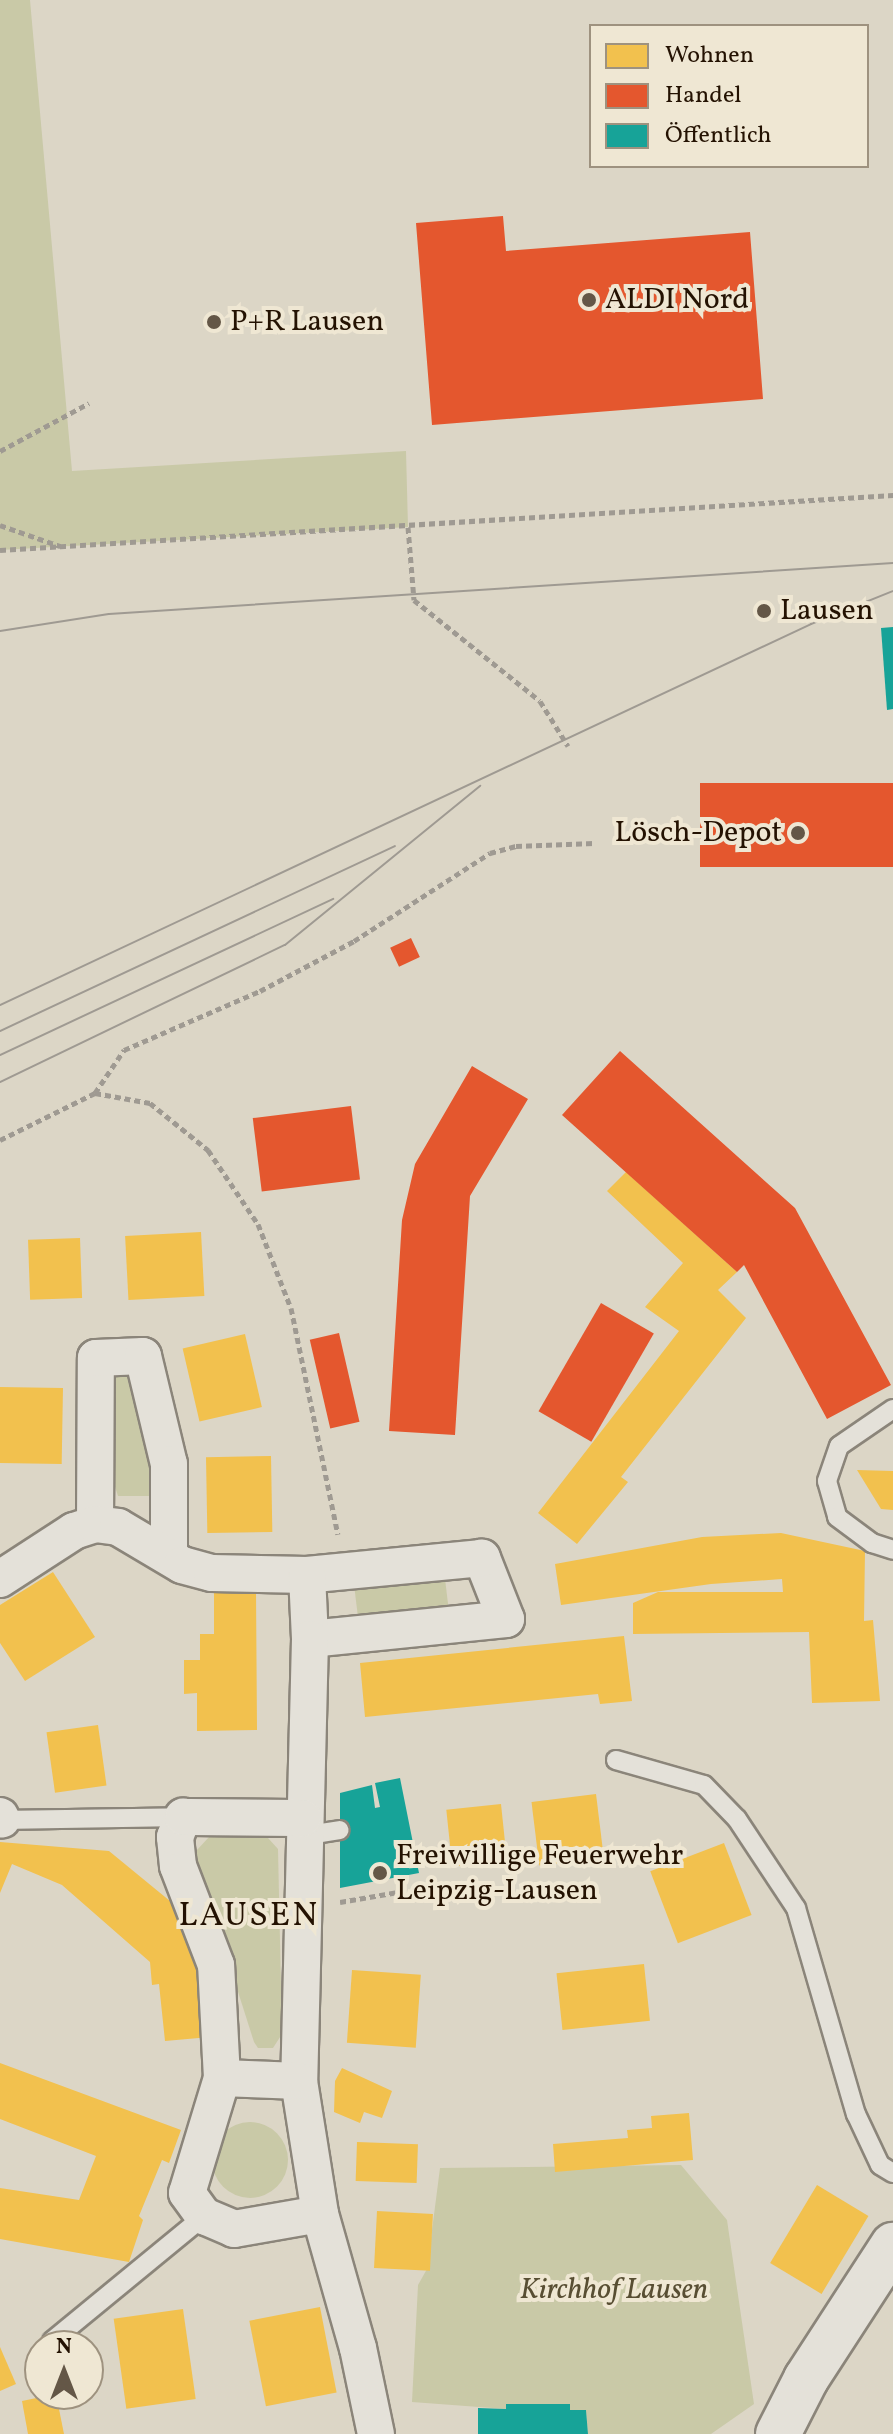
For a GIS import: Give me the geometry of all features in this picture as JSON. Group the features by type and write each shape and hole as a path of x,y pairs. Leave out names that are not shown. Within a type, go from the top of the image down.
{"main road":[{"path":"778,2434 806,2379 893,2245"}],"street":[{"path":"95,1524 96,1358 143,1356 169,1464 169,1555"},
{"path":"0,1579 74,1531 95,1524 118,1527 169,1555 212,1573 324,1573 482,1558 506,1619 310,1639"},
{"path":"324,1573 310,1639 302,1827 299,2081 320,2214 358,2348 376,2434"},
{"path":"302,1827 183,1817 175,1837 178,1866 216,1965 222,2078 187,2193 204,2216 234,2229 320,2214"},
{"path":"222,2078 299,2081"}],"lane":[{"path":"893,1409 839,1446 827,1481 837,1517 872,1543 893,1550"},
{"path":"616,1760 704,1785 737,1819 796,1908 856,2114 880,2165 893,2173"},
{"path":"1,1819 183,1817"},
{"path":"302,1827 340,1830"},
{"path":"65,2330 204,2216"}],"path":[{"path":"0,451 89,403"},
{"path":"0,550 893,495"},
{"path":"0,525 64,547"},
{"path":"408,527 414,600 540,701 568,746"},
{"path":"0,1140 95,1093 124,1050 260,991 354,941 490,853 516,846 594,843"},
{"path":"95,1093 150,1103 170,1115 214,1157 258,1224 301,1339 324,1573"},
{"path":"301,1909 398,1892"}],"green space":[{"path":"0,0 30,0 72,471 406,451 408,527 0,550"},
{"path":"132,1366 156,1467 156,1496 118,1496 107,1462 107,1367"},
{"path":"445,1579 448,1605 358,1616 355,1590"},
{"path":"210,1836 268,1838 278,1849 282,2034 273,2048 258,2048 254,2042 198,1866 196,1851"},
{"path":"250,2122 265,2125 277,2133 285,2145 288,2160 285,2175 277,2187 265,2195 250,2198 235,2195 223,2187 215,2175 212,2160 215,2145 223,2133 235,2125"},
{"name":"Kirchhof Lausen","path":"681,2165 727,2220 754,2404 711,2434 588,2434 586,2410 570,2410 569,2404 506,2404 506,2409 412,2402 418,2285 427,2269 440,2168"}],"building: Wohnen":[{"path":"626,1172 737,1272 718,1290 746,1318 621,1477 628,1482 577,1544 538,1513 679,1331 645,1307 683,1263 607,1191"},
{"path":"201,1232 204,1296 128,1300 125,1236"},
{"path":"80,1238 82,1298 30,1300 28,1240"},
{"path":"245,1334 262,1407 200,1421 183,1348"},
{"path":"0,1387 63,1388 62,1464 0,1463"},
{"path":"271,1456 272,1532 207,1533 206,1457"},
{"path":"857,1470 893,1471 893,1510 881,1509"},
{"path":"781,1533 865,1551 864,1621 873,1620 880,1701 812,1703 809,1632 633,1634 633,1603 658,1592 783,1592 782,1579 711,1584 561,1605 555,1564 702,1537"},
{"path":"53,1572 95,1637 25,1681 0,1643 0,1605"},
{"path":"214,1590 256,1590 257,1730 197,1731 197,1693 184,1694 184,1660 200,1660 200,1634 214,1634"},
{"path":"624,1636 632,1701 600,1704 598,1694 365,1717 360,1663"},
{"path":"98,1725 106,1785 55,1793 47,1732"},
{"path":"596,1794 604,1858 539,1865 531,1802"},
{"path":"501,1804 507,1861 452,1866 446,1810"},
{"path":"0,1842 109,1851 187,1915 201,1956 210,2037 165,2041 159,1984 152,1985 150,1962 62,1885 12,1864 0,1893"},
{"path":"724,1843 752,1915 678,1943 650,1871"},
{"path":"644,1964 650,2021 562,2030 556,1973"},
{"path":"352,1970 421,1975 416,2048 347,2043"},
{"path":"0,2063 181,2130 169,2163 162,2160 139,2216 143,2220 129,2262 0,2239 0,2188 79,2200 96,2156 0,2119"},
{"path":"342,2068 392,2091 382,2118 364,2112 360,2123 334,2112 335,2081"},
{"path":"689,2113 693,2160 555,2172 553,2144 628,2138 627,2130 652,2128 651,2116"},
{"path":"357,2142 418,2144 417,2183 356,2181"},
{"path":"817,2185 868,2216 822,2294 770,2263"},
{"path":"377,2211 433,2214 430,2271 374,2268"},
{"path":"320,2307 337,2392 266,2406 249,2321"},
{"path":"183,2309 196,2399 126,2409 114,2319"},
{"path":"0,2347 16,2384 0,2391"},
{"path":"22,2401 24,2410 59,2410 64,2434 28,2434"}],"building: Handel":[{"name":"ALDI Nord","path":"503,216 506,251 750,232 763,399 432,425 416,223"},
{"name":"Lösch-Depot","path":"700,783 893,783 893,867 700,867"},
{"path":"411,938 420,957 399,967 390,948"},
{"path":"620,1051 795,1208 891,1385 827,1419 744,1265 737,1272 562,1115"},
{"path":"472,1066 528,1099 470,1196 455,1435 389,1431 402,1220 415,1164"},
{"path":"351,1106 360,1179 262,1192 253,1118"},
{"path":"601,1303 654,1334 591,1442 538,1411"},
{"path":"339,1333 359,1422 330,1428 310,1340"}],"building: Öffentlich":[{"path":"893,627 893,709 887,710 881,628"},
{"path":"400,1778 419,1873 340,1888 340,1793 372,1785 375,1808 380,1807 375,1783"},
{"path":"506,2404 570,2404 570,2410 586,2410 588,2434 478,2434 478,2408 506,2409"}],"tram line":[{"path":"0,631 109,614 893,563"},
{"path":"0,1005 811,624 893,591"},
{"path":"0,1082 285,945 480,786"},
{"path":"0,1031 395,846"},
{"path":"0,1055 333,899"}],"place":[{"name":"ALDI Nord","path":"589,300"},
{"name":"P+R Lausen","path":"214,322"},
{"name":"Lausen","path":"764,611"},
{"name":"Lösch-Depot","path":"798,833"},
{"name":"Freiwillige Feuerwehr Leipzig-Lausen","path":"380,1873"}],"district":[{"name":"LAUSEN","path":"249,1917"}]}
